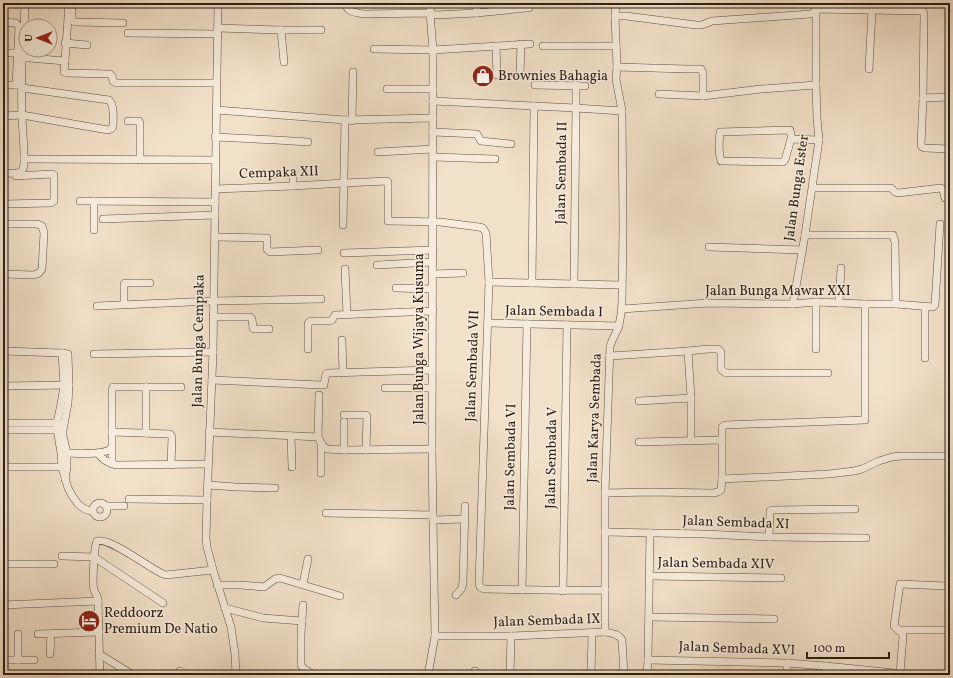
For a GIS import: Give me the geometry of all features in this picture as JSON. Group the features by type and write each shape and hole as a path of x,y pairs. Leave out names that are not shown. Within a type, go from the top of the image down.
{"street":[{"path":"24,18 25,3"},
{"path":"69,3 64,72 110,74 113,81 116,83 216,83"},
{"path":"72,3 72,20 75,22 123,23"},
{"name":"Jalan Bunga Cempaka","path":"218,3 213,352 209,432 207,543 217,585 231,627 234,643 236,675"},
{"path":"345,3 348,9 363,14 430,13 436,15 529,8 530,3"},
{"name":"Jalan Bunga Wijaya Kusuma","path":"428,675 435,636 432,449 433,50 430,13 431,3"},
{"path":"476,3 477,13"},
{"name":"Jalan Karya Sembada","path":"605,632 605,493 610,356 611,340 619,326 622,309 622,110 616,79 616,3"},
{"path":"615,16 702,25 712,21 810,14 813,13 816,6 924,12 922,146 925,148 950,149"},
{"name":"Jalan Bunga Ester","path":"793,304 813,188 819,140 816,85 816,6"},
{"path":"869,69 872,10"},
{"path":"3,22 18,25"},
{"path":"282,30 284,62"},
{"path":"128,33 321,30"},
{"path":"65,43 87,45"},
{"path":"520,75 521,44"},
{"path":"374,49 433,50 530,44"},
{"path":"496,46 497,75"},
{"path":"543,46 616,46"},
{"path":"3,53 18,56"},
{"path":"3,173 17,173 24,168 20,58"},
{"path":"29,58 64,61"},
{"path":"617,66 701,69 703,73 703,96"},
{"path":"342,225 348,120 353,72"},
{"path":"3,85 20,86 109,100 112,102 113,106 113,127 108,130 22,115 3,116"},
{"path":"535,85 585,86"},
{"path":"433,101 576,108 576,85"},
{"path":"658,94 703,96 761,89 816,85"},
{"path":"387,89 433,89"},
{"path":"923,98 950,97"},
{"path":"532,283 534,106"},
{"name":"Jalan Sembada II","path":"574,284 576,108 622,110"},
{"path":"216,110 348,120 433,118"},
{"path":"128,121 139,121 140,123 140,160"},
{"path":"790,130 792,134 791,139 783,162 721,161 720,159 720,132 790,130"},
{"path":"433,132 477,134 481,141 511,144"},
{"path":"215,137 308,142"},
{"path":"791,139 819,140"},
{"path":"378,152 433,153 495,159"},
{"path":"24,159 215,160"},
{"path":"3,176 52,174 55,178 53,202 3,204"},
{"path":"266,174 292,174 293,186"},
{"name":"Cempaka XII","path":"215,189 387,181 388,221 432,222"},
{"path":"813,188 892,188 898,193 941,188 945,198"},
{"path":"80,201 215,202"},
{"path":"94,201 94,230"},
{"path":"103,219 215,215"},
{"name":"Jalan Sembada VII","path":"432,222 479,226 483,228 486,233 489,282 479,583 480,587 484,589 522,590"},
{"path":"3,224 39,224 42,226 44,233 42,269 39,273 34,275 3,274"},
{"name":"Jalan Bunga Mawar XXI","path":"622,309 708,303 793,304 816,302 896,304 933,307 935,305 940,224"},
{"path":"805,236 893,235 895,242 896,304"},
{"path":"215,237 266,238 267,249 270,252 318,250"},
{"path":"709,247 802,250"},
{"path":"344,253 432,250"},
{"path":"377,265 433,262"},
{"path":"839,303 841,268"},
{"path":"345,269 347,314"},
{"path":"433,274 463,273"},
{"path":"489,282 622,285"},
{"path":"124,304 125,283 150,283"},
{"path":"396,288 432,289"},
{"path":"97,306 213,301 321,299"},
{"path":"816,302 816,348"},
{"path":"605,493 718,492 721,490 722,479 722,428 725,426 865,420 865,304"},
{"path":"925,307 925,358"},
{"path":"308,348 308,324 311,321 330,321 335,315 347,314 433,311"},
{"path":"213,317 250,317 252,319 254,329 269,329"},
{"name":"Jalan Sembada I","path":"488,323 619,326"},
{"name":"Jalan Sembada VI","path":"522,590 527,324"},
{"name":"Jalan Sembada V","path":"563,591 567,325"},
{"path":"342,340 343,373"},
{"path":"610,356 688,351 708,348 720,350 721,368 723,372 726,373 828,373"},
{"path":"688,351 691,398 691,441"},
{"path":"3,352 62,353 67,385 61,404 60,426 64,453 65,479 68,488 78,504 87,510 92,511 96,516 102,517 106,514 106,506"},
{"path":"94,354 213,352"},
{"path":"212,380 324,385 327,373 432,370"},
{"path":"3,386 67,385"},
{"path":"112,464 111,448 113,387 181,387"},
{"path":"146,387 146,433"},
{"path":"385,388 432,388"},
{"path":"319,395 321,473"},
{"path":"639,401 691,398"},
{"path":"344,450 344,418 366,415 366,450"},
{"path":"3,424 60,426"},
{"path":"3,430 60,426"},
{"path":"112,432 168,433 171,435 171,465"},
{"path":"209,432 291,436 319,440 326,449 432,449"},
{"path":"291,436 292,468"},
{"path":"639,442 722,440"},
{"path":"64,453 94,453 109,451 111,448"},
{"path":"94,453 112,464 208,464"},
{"path":"722,479 829,474 862,469 892,457 946,456"},
{"path":"3,467 65,467"},
{"path":"208,485 275,488"},
{"path":"129,499 207,500"},
{"path":"92,511 94,505 102,503 106,506 124,506"},
{"path":"456,595 462,588 463,582 465,506"},
{"path":"769,537 770,511 772,510 855,508"},
{"path":"326,514 464,519"},
{"name":"Jalan Sembada XI","path":"605,532 769,537 866,538"},
{"path":"647,675 650,533"},
{"path":"100,675 98,601 94,588 94,557 95,544 97,541 101,540 122,549 166,575 213,570"},
{"path":"62,556 94,557 163,603"},
{"path":"303,584 308,559"},
{"path":"3,564 54,564"},
{"name":"Jalan Sembada XIV","path":"650,576 781,578"},
{"path":"217,585 264,587 277,578 303,584 340,596"},
{"path":"898,674 903,636 894,624 900,584 946,586"},
{"path":"522,590 605,590"},
{"path":"3,605 98,601"},
{"path":"303,605 301,665 304,669 314,675"},
{"path":"225,608 263,618 302,621"},
{"path":"649,617 774,619"},
{"path":"898,630 944,630"},
{"path":"38,634 99,632"},
{"name":"Jalan Sembada IX","path":"435,636 511,636 605,632 612,633 621,637 622,640 624,675"},
{"path":"591,675 592,633"},
{"path":"18,634 18,660"},
{"path":"50,654 51,634"},
{"path":"510,675 511,636"},
{"path":"100,654 133,675"},
{"path":"3,660 34,660"},
{"name":"Jalan Sembada XVI","path":"648,660 787,663 914,675"},
{"path":"787,663 787,675"},
{"path":"825,675 826,666"}],"place":[{"name":"Brownies Bahagia","path":"483,76"},
{"name":"Reddoorz Premium De Natio","path":"89,621"}]}
